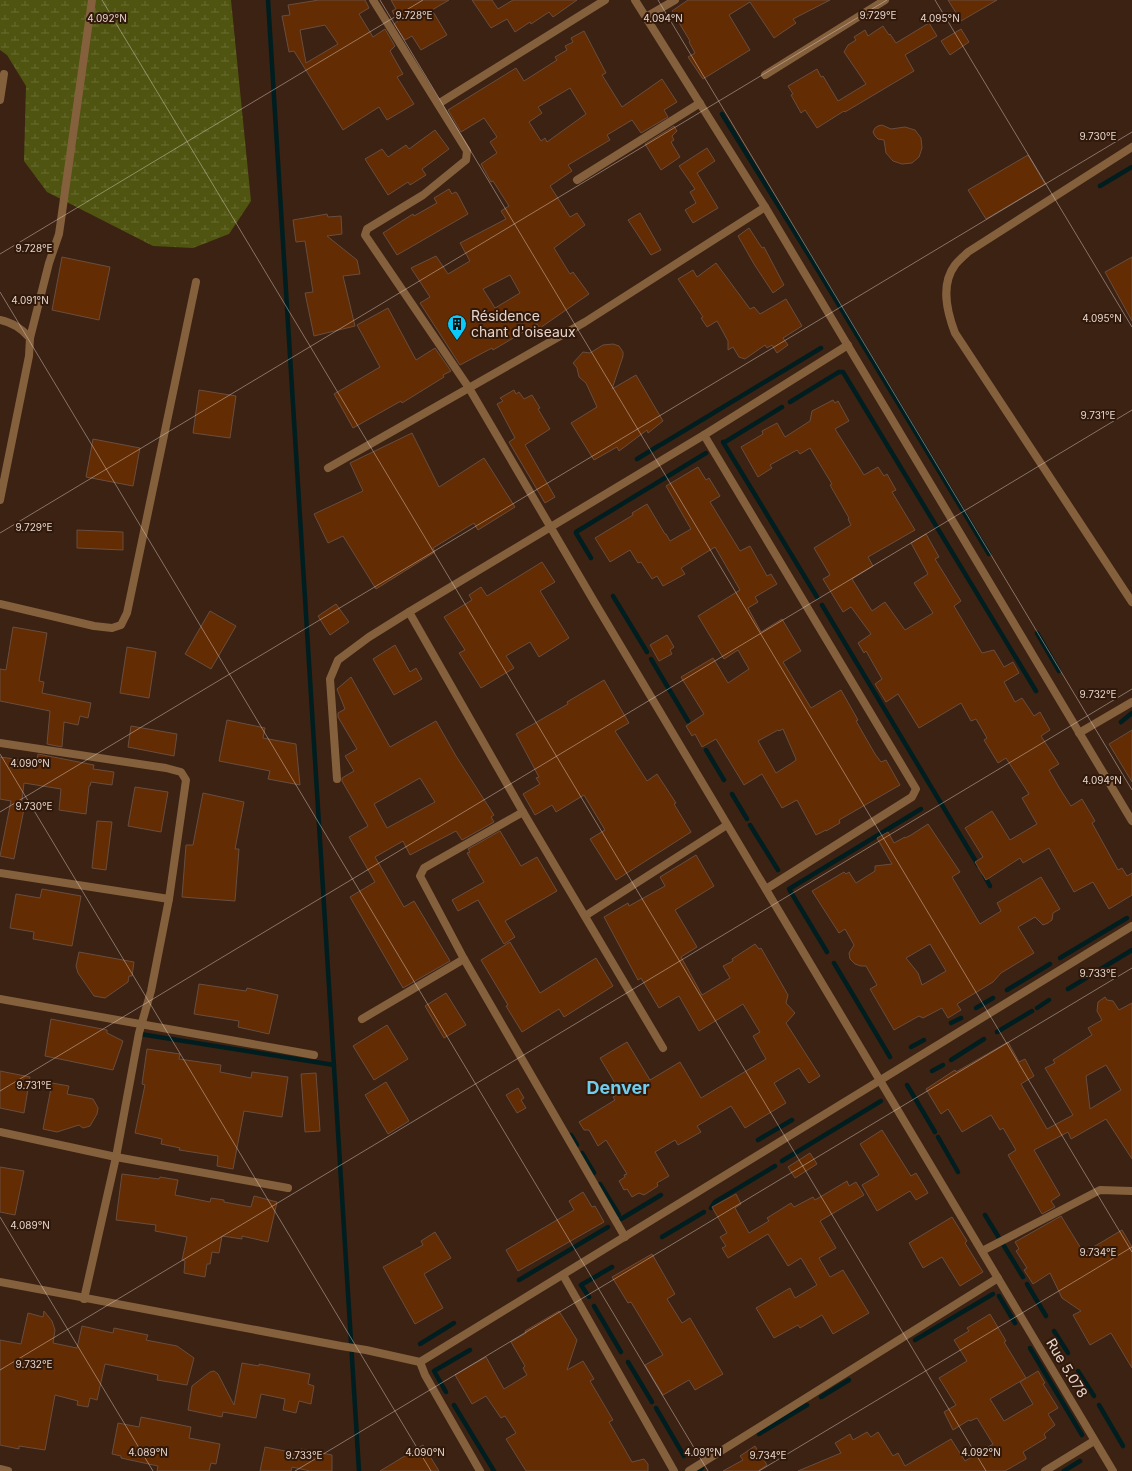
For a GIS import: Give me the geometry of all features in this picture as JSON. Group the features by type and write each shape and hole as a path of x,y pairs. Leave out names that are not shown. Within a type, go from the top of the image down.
{"street":[{"path":"0,500 29,356 30,338 49,263 59,234 92,0"},
{"path":"373,0 438,104 605,0"},
{"path":"635,0 766,207 1132,821"},
{"path":"646,17 675,0"},
{"path":"765,75 885,0"},
{"path":"0,100 4,74"},
{"path":"577,180 700,103"},
{"name":"Rue 5.078","path":"438,104 467,151 466,160 423,195 367,229 365,235 469,388 727,825 1113,1471"},
{"path":"1132,147 968,252 954,266 949,277 947,282 946,301 949,318 955,333 1132,602"},
{"path":"328,468 585,322 766,207"},
{"path":"0,604 94,626 112,628 121,625 127,613 196,282"},
{"path":"0,320 12,323 23,330 30,338"},
{"path":"337,780 330,679 338,660 369,637 409,612 704,435 848,345"},
{"path":"704,435 916,789 912,796 766,889"},
{"path":"409,612 523,812 663,1048"},
{"path":"1079,733 1132,702"},
{"path":"0,743 158,766 181,772 186,780 169,899 152,991 142,1024 116,1157 84,1299"},
{"path":"523,812 424,868 420,876 464,959 625,1237"},
{"path":"585,916 727,825"},
{"path":"0,873 169,899"},
{"path":"0,1282 84,1299 366,1350 420,1362 1132,926"},
{"path":"362,1019 464,959"},
{"path":"0,999 314,1055"},
{"path":"0,1132 116,1157 288,1188"},
{"path":"982,1251 1100,1190 1132,1191"},
{"path":"563,1275 674,1471"},
{"path":"689,1471 998,1278"},
{"path":"420,1362 425,1375 480,1471"},
{"path":"1045,1471 1094,1441"},
{"path":"0,1469 8,1471"}],"green space":[{"path":"0,0 231,0 251,201 229,234 193,248 153,246 47,192 24,161 26,86 7,55 0,50"}],"building":[{"path":"319,0 365,0 369,8 359,14 373,37 385,29 395,46 390,51 403,74 397,77 414,104 387,120 379,107 343,130 294,51 289,52 282,16 290,15 288,5","holes":["325,25 338,44 306,63 300,30"]},
{"path":"391,0 449,0 432,10 447,35 421,50 412,36 405,40 394,24 398,21 392,11 396,9"},
{"path":"472,0 492,0 498,9 513,0 577,0 553,17 549,12 531,24 530,22 515,32 507,19 491,28"},
{"path":"688,0 830,0 793,19 796,23 774,38 750,2 729,15 750,50 703,79 688,57 695,53 689,42 690,41 672,11"},
{"path":"948,0 997,0 961,21"},
{"path":"929,23 937,36 905,55 914,71 817,128 805,110 801,113 791,95 793,94 788,86 817,69 838,101 866,84 844,52 848,45 856,40 854,37 865,30 868,36 883,26 896,43"},
{"path":"961,29 969,42 950,55 941,41"},
{"path":"584,31 606,73 602,75 622,107 662,79 677,102 664,110 668,117 641,133 632,120 607,135 610,140 568,165 572,171 550,186 570,217 577,213 585,225 554,248 570,274 573,272 589,294 540,328 537,324 493,350 492,348 460,365 420,303 430,297 411,268 436,256 448,274 470,261 460,243 506,219 501,211 509,206 493,181 491,182 481,164 497,153 490,142 497,137 484,118 461,132 448,110 516,68 524,81 557,60 555,57 567,50 565,46 573,42 571,38","holes":["570,88 586,114 547,142 545,138 541,141 529,122 542,113 538,107","510,275 520,293 495,308 483,289"]},
{"path":"882,125 891,129 905,127 915,130 921,138 922,148 919,157 912,163 902,164 893,161 886,153 884,140 878,139 873,132 875,128"},
{"path":"674,126 677,131 672,136 674,140 671,142 680,157 661,170 645,144"},
{"path":"435,130 449,149 422,169 426,175 410,185 408,182 388,195 365,159 382,149 388,157 406,145 409,149"},
{"path":"707,148 715,161 697,173 718,208 693,223 685,210 696,203 690,192 695,189 679,166"},
{"path":"1028,155 1045,184 986,219 968,190"},
{"path":"449,189 452,194 455,192 457,193 468,214 397,255 383,233 413,214 414,216 437,203 434,198"},
{"path":"640,213 661,250 651,255 628,220"},
{"path":"327,214 328,217 341,216 342,234 327,236 357,260 360,274 343,276 355,326 314,336 305,293 313,292 305,241 296,242 293,220"},
{"path":"749,228 762,248 764,247 784,285 773,293 738,236"},
{"path":"62,257 110,267 99,320 52,310"},
{"path":"1132,257 1132,321 1105,272"},
{"path":"716,263 750,309 754,307 760,314 786,299 802,326 783,338 788,345 777,353 772,345 767,348 765,345 745,359 739,357 733,347 728,350 728,341 717,321 707,327 701,318 703,317 678,279 693,270 697,277"},
{"path":"388,308 416,360 435,348 451,371 402,403 401,401 353,428 334,394 380,367 357,325"},
{"path":"613,344 619,346 623,352 623,356 612,389 636,375 663,421 648,433 647,430 619,451 617,447 594,460 571,423 597,407 586,383 579,377 577,368 573,363 583,352 590,353 603,345"},
{"path":"199,390 236,396 230,438 193,433"},
{"path":"514,390 516,394 519,392 524,399 532,395 540,408 538,409 550,429 525,445 555,497 545,503 509,442 515,438 497,404 503,401 500,398"},
{"path":"833,400 835,403 838,401 849,421 835,429 864,475 878,467 884,476 887,474 896,490 892,492 915,530 868,557 873,566 852,579 872,611 885,602 905,630 933,613 914,583 928,574 911,543 926,534 939,557 935,559 961,601 954,606 982,653 994,650 1004,667 1013,662 1019,673 1004,682 1015,702 1022,698 1034,716 1040,712 1050,730 1041,736 1059,764 1049,770 1060,789 1071,806 1082,799 1095,821 1092,823 1118,870 1122,868 1127,876 1132,873 1132,895 1109,909 1093,882 1074,892 1049,848 1023,863 1020,858 986,880 975,862 983,857 965,828 992,811 1010,840 1037,824 1022,798 1029,794 1006,758 998,763 984,740 987,738 976,719 971,721 961,703 919,728 898,694 886,702 875,684 882,679 866,651 864,653 858,643 871,634 851,607 843,612 823,579 830,575 814,548 851,525 848,519 849,518 830,485 832,484 810,448 800,454 797,450 770,465 772,468 758,477 741,447 763,434 762,431 777,423 785,437 810,421 812,411"},
{"path":"412,433 439,487 484,458 515,507 478,530 474,523 433,548 435,552 376,589 343,536 328,543 314,514 363,491 350,463"},
{"path":"93,439 140,448 133,486 86,477"},
{"path":"698,467 706,480 709,478 720,496 710,502 740,551 750,546 767,576 771,574 777,584 755,597 758,602 748,608 761,632 782,619 801,651 783,662 811,708 841,690 858,720 856,721 875,754 881,762 886,760 900,785 839,820 840,823 826,831 816,835 797,800 782,808 762,774 744,785 716,739 702,747 695,734 692,736 686,726 704,714 681,677 713,658 728,683 749,669 738,650 724,659 698,616 740,590 715,547 681,568 685,574 663,586 657,576 652,579 641,562 638,563 630,550 610,562 595,538 633,515 632,513 647,504 670,541 691,529 666,486","holes":["783,729 796,759 776,773 758,741 778,730"]},
{"path":"77,530 123,532 123,550 77,548"},
{"path":"542,562 555,582 540,591 569,638 539,657 530,642 506,656 514,668 481,688 459,653 465,650 444,617 472,600 469,595 481,587 487,596"},
{"path":"336,604 349,622 330,635 318,616"},
{"path":"210,611 236,626 211,669 185,654"},
{"path":"13,627 47,633 39,681 44,682 42,693 91,703 88,718 80,716 78,725 64,722 62,747 47,744 50,711 0,701 0,669 6,670"},
{"path":"667,635 674,647 670,650 672,654 659,661 650,645"},
{"path":"395,645 410,672 416,668 422,679 394,695 373,659"},
{"path":"127,647 156,652 149,698 120,693"},
{"path":"351,677 390,747 436,721 456,756 494,815 491,817 494,822 462,840 456,831 410,855 403,841 375,857 404,907 414,901 450,961 403,988 350,897 375,882 349,837 368,826 342,781 342,778 354,771 345,756 357,749 338,717 338,713 345,709 337,689","holes":["420,778 435,802 387,828 374,804"]},
{"path":"604,680 629,723 615,731 647,781 657,774 676,803 674,804 691,832 616,880 590,839 605,830 584,795 556,812 552,805 535,815 523,794 540,784 536,778 539,777 516,734 568,704 567,702"},
{"path":"227,720 265,728 263,738 296,744 300,785 268,779 270,771 219,761"},
{"path":"131,726 177,734 174,756 128,747"},
{"path":"1132,730 1132,782 1109,744"},
{"path":"38,754 94,765 93,769 114,772 112,785 91,782 89,786 86,814 59,810 61,789 24,783 21,808 24,809 14,859 0,856 11,801 0,799 0,757 37,762"},
{"path":"135,787 168,792 161,832 128,826"},
{"path":"203,793 244,802 235,849 239,849 235,901 182,897 186,845 193,845"},
{"path":"97,821 112,822 106,870 92,868"},
{"path":"928,824 960,872 952,877 980,924 1001,911 997,903 1041,877 1060,909 1053,913 1052,920 1048,923 1043,925 1035,917 1018,927 1034,953 1001,973 993,982 957,1004 961,1010 948,1018 942,1008 923,1018 919,1016 894,1030 870,989 877,985 866,966 855,964 850,959 849,953 854,945 845,929 839,933 812,891 844,872 846,874 849,872 856,883 875,871 875,866 892,864 877,838 888,832 894,843 911,835","holes":["930,944 946,971 922,985 918,973 906,958"]},
{"path":"500,831 521,866 537,857 557,891 505,921 515,937 504,944 478,900 458,911 452,900 484,882 467,853 470,852 468,849"},
{"path":"696,855 714,886 675,910 697,947 681,957 702,995 730,978 723,966 733,961 732,959 755,944 759,949 761,948 788,995 786,1003 795,1013 786,1023 820,1076 809,1083 799,1068 774,1083 786,1103 745,1128 731,1106 697,1126 701,1132 678,1145 675,1140 655,1152 669,1176 657,1183 658,1186 644,1195 639,1193 632,1197 627,1189 624,1190 619,1181 625,1177 624,1175 627,1174 606,1140 598,1146 589,1130 584,1130 579,1122 615,1100 613,1097 621,1093 600,1058 627,1042 650,1080 680,1062 701,1098 766,1059 753,1036 760,1032 743,1004 699,1031 679,996 659,1008 641,978 638,980 604,917 628,903 629,906 665,886 660,877"},
{"path":"42,889 81,896 72,946 33,939 34,932 10,928 16,894 40,898"},
{"path":"510,942 540,993 596,958 613,986 564,1017 559,1009 522,1032 481,960"},
{"path":"79,952 134,962 132,976 129,976 128,982 105,998 94,996 78,973 76,966"},
{"path":"199,984 246,991 247,988 278,995 269,1034 238,1027 239,1021 194,1014"},
{"path":"446,993 466,1025 444,1038 425,1006"},
{"path":"1105,997 1107,1000 1113,1001 1119,1010 1132,1003 1132,1159 1106,1119 1071,1139 1068,1132 1034,1150 1060,1195 1051,1201 1055,1207 1042,1214 1008,1155 1016,1150 1003,1128 1000,1130 991,1115 962,1132 948,1109 941,1114 926,1089 955,1070 956,1072 1008,1042 1019,1062 1025,1059 1034,1076 1021,1084 1047,1129 1073,1115 1045,1068 1055,1063 1053,1060 1092,1035 1088,1028 1102,1020 1097,1011 1098,1002","holes":["1106,1065 1121,1090 1090,1109 1086,1076"]},
{"path":"51,1019 107,1030 107,1033 123,1041 113,1070 45,1056"},
{"path":"387,1025 408,1059 374,1080 353,1046"},
{"path":"147,1049 180,1054 179,1059 221,1065 220,1072 251,1078 252,1072 288,1077 282,1117 244,1111 233,1169 217,1166 218,1156 179,1150 180,1148 161,1144 162,1139 135,1133 145,1085 142,1084"},
{"path":"0,1071 30,1077 24,1113 0,1108"},
{"path":"316,1073 320,1131 305,1132 301,1074"},
{"path":"386,1082 409,1121 388,1134 365,1095"},
{"path":"52,1083 69,1086 67,1094 93,1099 98,1108 97,1114 90,1126 83,1128 79,1125 57,1132 43,1129"},
{"path":"518,1088 524,1098 521,1100 526,1108 517,1113 506,1095"},
{"path":"882,1130 911,1176 916,1173 928,1193 916,1200 910,1191 877,1211 862,1185 879,1175 860,1144"},
{"path":"810,1153 817,1164 795,1178 788,1167"},
{"path":"0,1167 24,1171 15,1215 0,1212"},
{"path":"122,1174 178,1180 175,1195 210,1202 211,1198 251,1207 254,1196 277,1202 268,1242 242,1236 242,1239 222,1236 219,1253 212,1252 210,1264 207,1264 205,1277 184,1273 185,1261 182,1260 187,1237 155,1231 156,1225 116,1220"},
{"path":"847,1181 849,1186 856,1182 864,1195 820,1221 836,1248 819,1258 830,1277 843,1270 869,1313 833,1334 822,1315 800,1328 798,1325 774,1338 756,1308 790,1288 795,1298 817,1285 801,1258 788,1266 768,1234 728,1258 722,1248 726,1246 720,1237 727,1233 712,1207 736,1194 741,1204 735,1208 749,1233 769,1221 767,1218 791,1203 794,1207 813,1197 815,1200"},
{"path":"583,1192 592,1207 595,1206 604,1222 518,1271 506,1250 574,1210 569,1201"},
{"path":"1061,1216 1082,1250 1084,1249 1085,1252 1122,1230 1132,1247 1132,1368 1111,1333 1090,1345 1073,1315 1081,1311 1062,1298 1050,1273 1033,1284 1024,1270 1027,1268 1016,1251 1019,1249 1015,1242"},
{"path":"952,1217 967,1241 965,1243 983,1272 960,1286 942,1257 923,1268 909,1243"},
{"path":"435,1232 451,1258 424,1274 443,1308 415,1324 383,1267 423,1245 421,1241"},
{"path":"652,1254 675,1294 667,1299 682,1323 690,1318 723,1374 695,1390 689,1380 663,1395 645,1365 663,1355 631,1302 628,1303 612,1277"},
{"path":"44,1311 52,1321 55,1330 53,1343 77,1348 82,1326 113,1333 114,1328 148,1335 146,1340 177,1346 194,1358 187,1385 157,1380 158,1375 105,1364 97,1400 90,1398 88,1407 77,1405 78,1401 55,1395 45,1450 19,1446 19,1449 0,1445 0,1340 21,1344 28,1313 43,1317"},
{"path":"559,1311 577,1340 567,1370 583,1361 594,1379 590,1381 613,1420 609,1422 632,1462 644,1459 648,1464 648,1471 526,1471 506,1439 516,1433 505,1416 501,1418 486,1396 472,1404 455,1375 486,1357 504,1389 527,1375 523,1368 525,1366 511,1342 526,1333 525,1331"},
{"path":"990,1314 1006,1341 1004,1342 1026,1378 990,1399 1004,1421 1033,1404 1020,1382 1038,1371 1045,1383 1043,1384 1058,1408 1048,1414 1055,1425 1044,1434 1046,1438 1023,1452 1026,1459 1005,1471 798,1471 841,1453 835,1443 850,1434 853,1440 867,1432 871,1437 878,1432 893,1456 898,1453 905,1466 951,1439 965,1461 993,1444 977,1418 970,1421 969,1420 953,1430 944,1412 956,1405 939,1378 967,1361 954,1340 969,1331 967,1328"},
{"path":"242,1363 259,1366 259,1364 310,1374 308,1384 314,1386 311,1404 299,1401 296,1413 283,1410 285,1399 261,1394 256,1418 223,1412 222,1417 188,1410 192,1386 210,1372 214,1371 218,1374 234,1405"},
{"path":"141,1417 191,1427 189,1438 220,1444 216,1464 211,1463 209,1471 157,1471 158,1466 121,1458 121,1456 112,1454 118,1423 139,1427"},
{"path":"423,1445 439,1471 380,1471"},
{"path":"755,1446 767,1465 758,1471 723,1471 743,1460 740,1456"},
{"path":"265,1447 300,1454 301,1449 332,1455 332,1471 310,1471 292,1467 291,1471 260,1471"}],"waterway":[{"path":"268,0 359,1471"},
{"path":"722,114 989,554"},
{"path":"1100,186 1132,167"},
{"path":"662,444 821,348"},
{"path":"790,402 839,372 843,372 1036,691"},
{"path":"725,442 782,407"},
{"path":"724,442 817,597"},
{"path":"637,459 660,445"},
{"path":"591,558 576,532 706,453"},
{"path":"613,596 647,652"},
{"path":"822,605 978,865"},
{"path":"1037,633 1059,671"},
{"path":"651,659 688,721"},
{"path":"1121,722 1132,713"},
{"path":"706,750 724,780"},
{"path":"732,794 747,819"},
{"path":"827,952 789,889 921,809"},
{"path":"750,825 778,870"},
{"path":"984,875 990,886"},
{"path":"1060,958 1127,918"},
{"path":"1068,989 1132,950"},
{"path":"834,963 890,1057"},
{"path":"1007,990 1050,964"},
{"path":"976,1008 993,998"},
{"path":"1037,1008 1049,1000"},
{"path":"997,1032 1032,1011"},
{"path":"951,1023 961,1018"},
{"path":"140,1034 334,1065"},
{"path":"951,1060 984,1039"},
{"path":"911,1047 924,1040"},
{"path":"932,1071 943,1065"},
{"path":"907,1085 935,1132"},
{"path":"782,1161 881,1101"},
{"path":"758,1140 792,1120"},
{"path":"571,1135 577,1145"},
{"path":"938,1137 958,1172"},
{"path":"582,1153 594,1173"},
{"path":"711,1208 715,1202 775,1166"},
{"path":"600,1184 619,1215"},
{"path":"621,1219 661,1195"},
{"path":"662,1237 704,1212"},
{"path":"985,1215 1023,1277"},
{"path":"519,1280 608,1227"},
{"path":"589,1297 581,1285 612,1267"},
{"path":"1027,1284 1046,1316"},
{"path":"915,1340 993,1294"},
{"path":"999,1296 1015,1323"},
{"path":"594,1306 621,1352"},
{"path":"420,1344 454,1323"},
{"path":"1054,1331 1068,1353"},
{"path":"1030,1348 1082,1435"},
{"path":"446,1392 434,1371 470,1350"},
{"path":"628,1362 652,1402"},
{"path":"1078,1371 1094,1396"},
{"path":"821,1397 849,1380"},
{"path":"454,1405 494,1471"},
{"path":"759,1434 807,1405"},
{"path":"1099,1405 1123,1446"},
{"path":"656,1408 684,1456"},
{"path":"1064,1471 1080,1461"},
{"path":"698,1471 702,1468"}],"place":[{"name":"Résidence chant d'oiseaux","path":"457,341"}],"district":[{"name":"Denver","path":"618,1088"}]}
